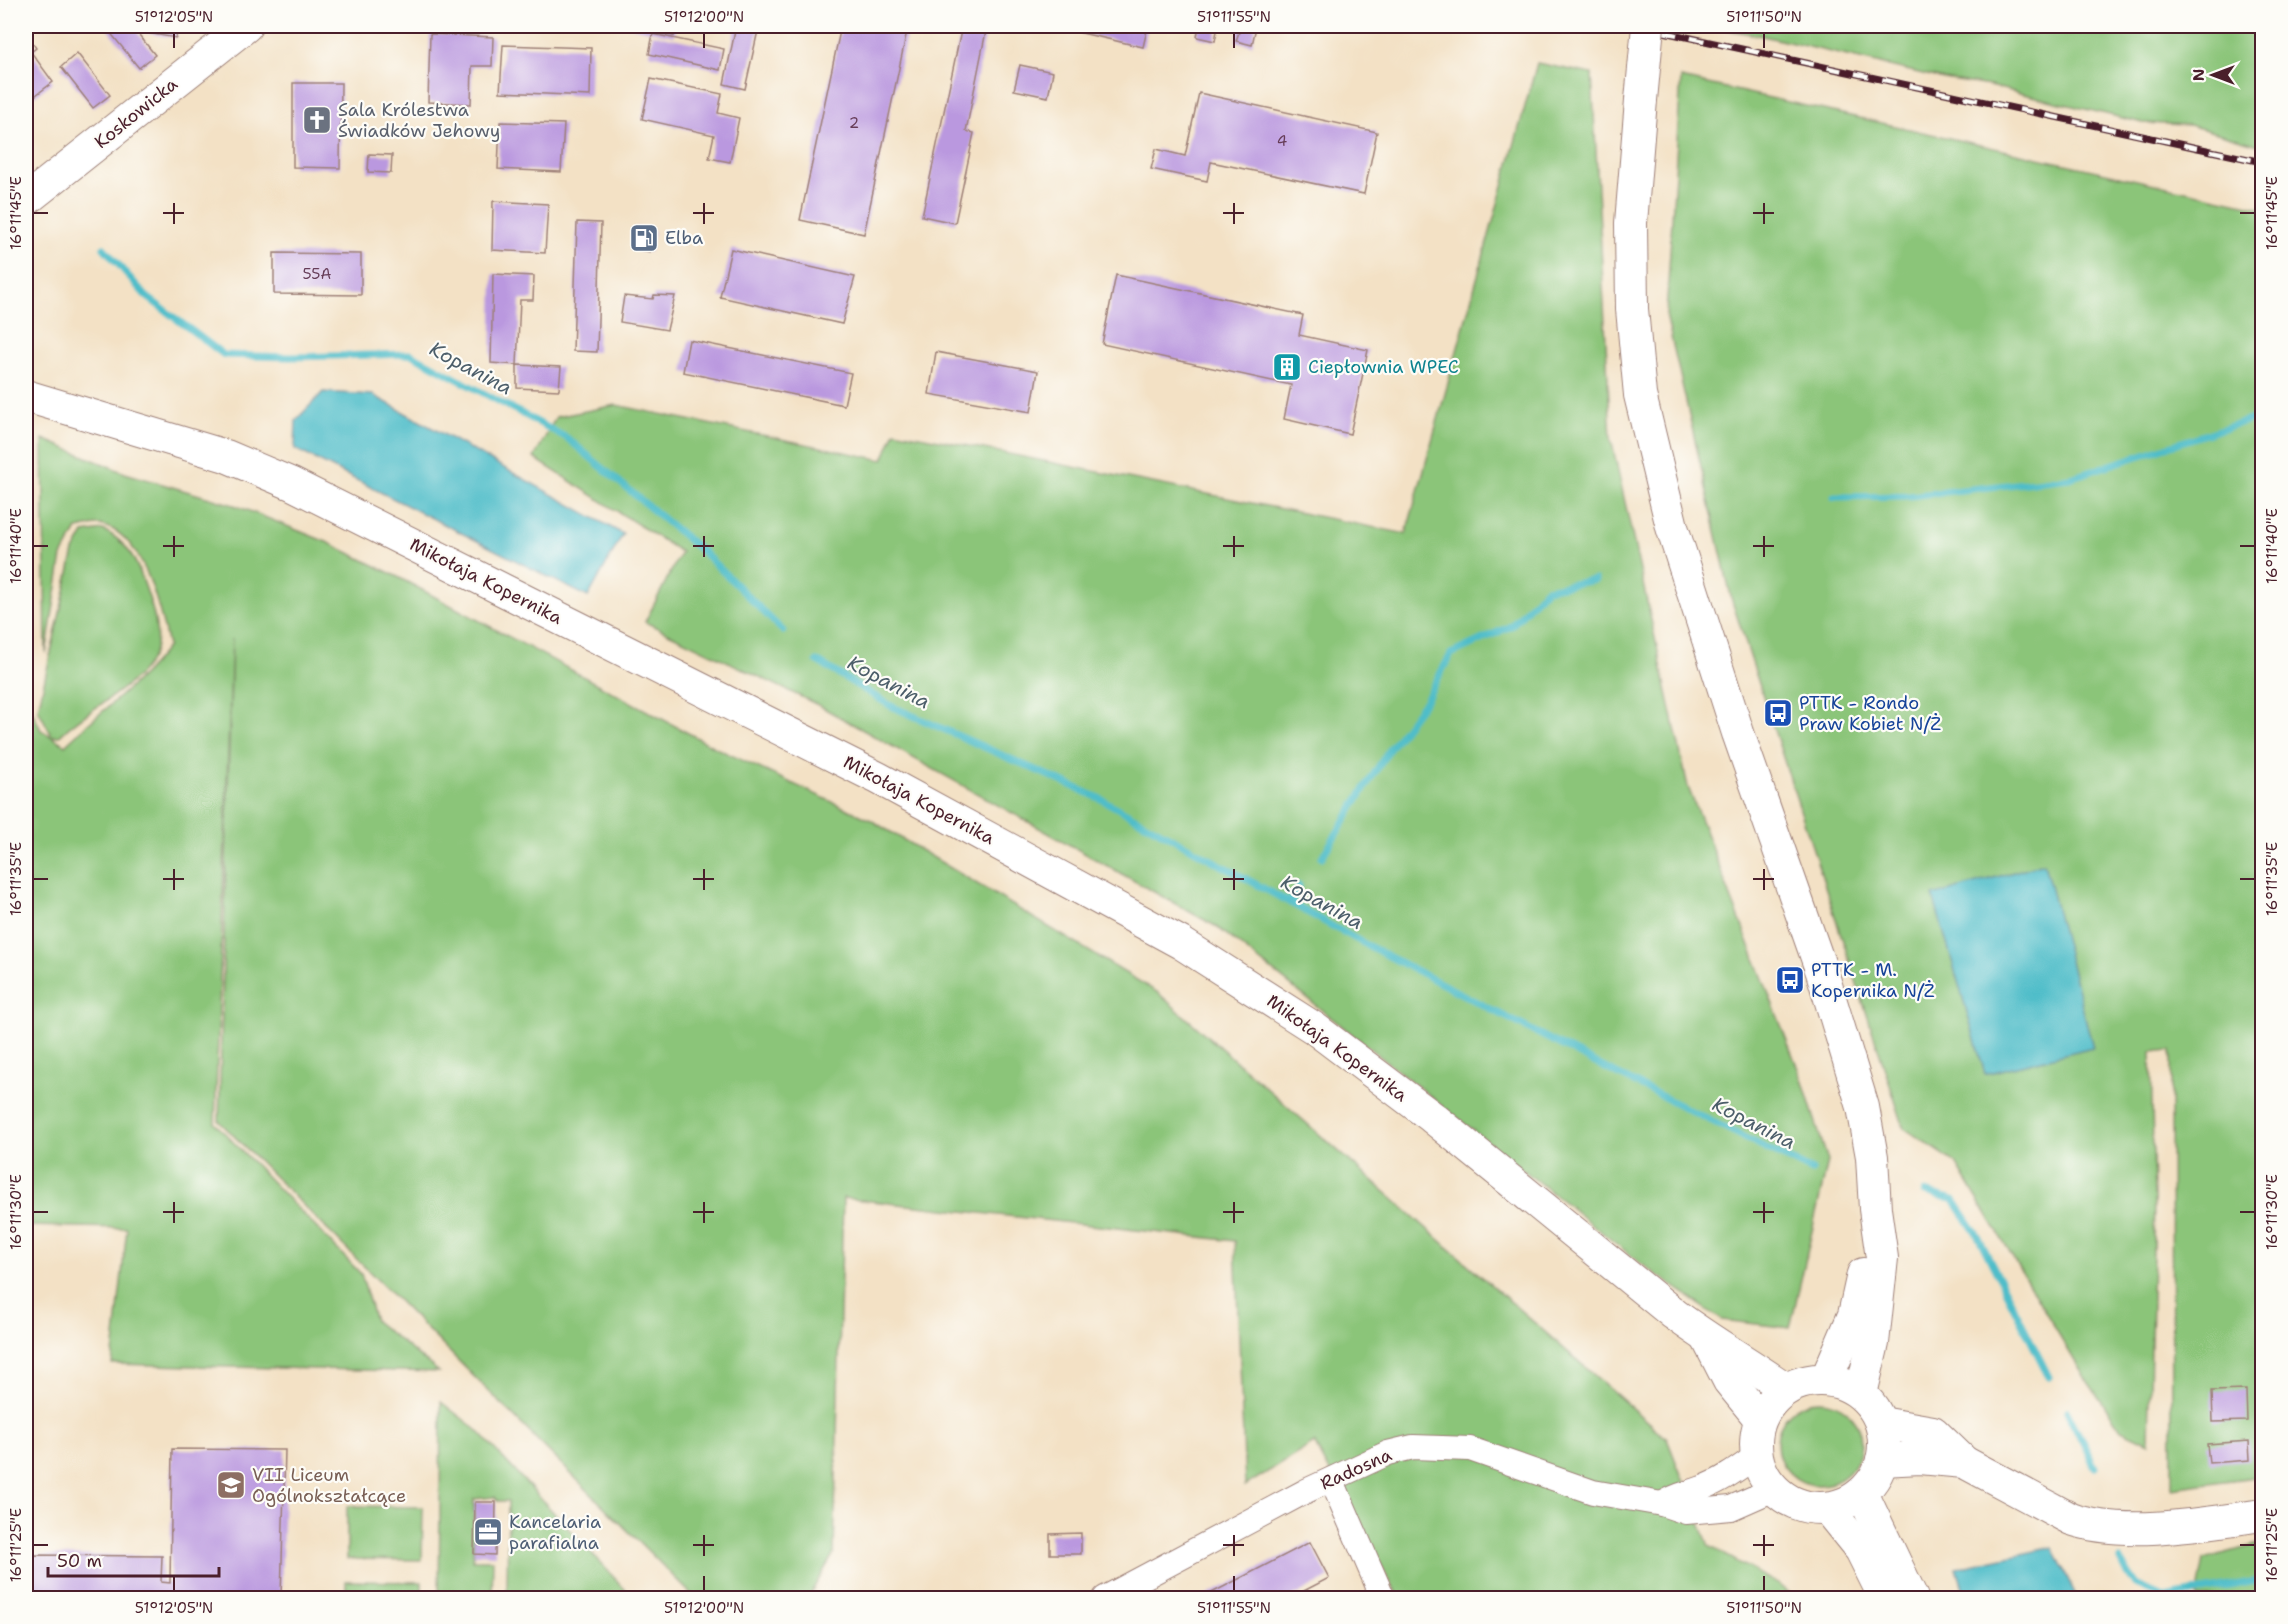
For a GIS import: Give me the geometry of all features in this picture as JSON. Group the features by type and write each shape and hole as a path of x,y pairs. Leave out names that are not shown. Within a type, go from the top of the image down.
{"street":[{"name":"Koskowicka","path":"26,200 246,26"},
{"path":"1648,26 1631,223 1632,309 1640,395 1672,527 1738,733 1806,921 1863,1107 1872,1157 1875,1209 1882,1258 1873,1342 1860,1394"},
{"name":"Mikołaja Kopernika","path":"26,381 38,399 226,456 292,484 878,778 1181,943 1314,1028 1432,1117 1708,1340 1745,1360 1786,1389"},
{"path":"1826,1380 1860,1296 1875,1209"},
{"name":"Mikołaja Kopernika","path":"1708,1340 1728,1381 1760,1419"},
{"path":"1826,1380 1846,1385 1860,1394 1873,1407 1881,1423 1884,1440 1882,1460 1875,1478 1862,1493 1846,1503 1827,1508 1798,1504 1774,1490 1762,1474 1756,1456 1756,1437 1760,1419 1770,1403 1786,1389 1805,1381 1826,1380"},
{"path":"1881,1423 1933,1432 1964,1462 2071,1519 2089,1526 2200,1524 2262,1515"},
{"name":"Radosna","path":"1105,1599 1306,1491 1332,1481 1388,1453 1413,1447 1470,1449 1593,1492 1662,1504 1686,1512 1713,1512 1731,1508 1774,1490"},
{"path":"1662,1504 1681,1492 1700,1489 1722,1479 1756,1456"},
{"path":"1882,1460 1920,1458 1964,1462"},
{"path":"1332,1481 1380,1598"},
{"path":"1862,1493 1912,1599"},
{"path":"1827,1508 1861,1550 1885,1599"}],"green space":[{"path":"1707,26 2262,26 2262,146 2189,125 2143,123 1990,86 1944,79 1763,36"},
{"path":"1537,63 1592,74 1611,439 1688,787 1802,1079 1828,1161 1790,1328 1722,1320 1643,1265 1217,927 818,705 645,622 681,552 534,458 556,417 616,405 883,460 895,431 1406,534"},
{"path":"1681,78 2262,208 2262,1476 2172,1488 2171,1050 2151,1052 2154,1200 2149,1443 2121,1430 2082,1373 1956,1163 1904,1128 1732,601 1666,315"},
{"path":"43,439 125,473 237,506 329,543 398,577 718,749 869,819 1157,992 1667,1439 1709,1546 1778,1584 1794,1598 1399,1598 1314,1443 1245,1486 1235,1241 843,1198 834,1553 808,1598 695,1598 219,1121 232,639 215,1123 361,1274 375,1321 439,1372 112,1364 127,1228 26,1226 26,708 31,709 41,730 65,745 145,673 168,646 155,594 139,557 128,542 115,531 97,525 77,529 62,556 46,654"},
{"path":"103,530 125,546 138,568 154,615 156,645 151,659 129,683 60,736 52,736 38,709 74,551 84,533"},
{"path":"1811,1401 1827,1401 1843,1408 1854,1419 1861,1435 1858,1459 1849,1473 1827,1485 1811,1485 1795,1478 1784,1467 1777,1451 1777,1435 1784,1419 1795,1408"},
{"path":"441,1402 477,1430 633,1598 507,1598 508,1501 498,1501 495,1497 474,1499 473,1560 493,1560 492,1598 439,1598"},
{"path":"347,1506 423,1507 422,1560 347,1559"},
{"path":"2262,1543 2262,1598 2197,1598 2204,1559"},
{"path":"346,1581 422,1582 422,1598 346,1598"}],"water":[{"path":"323,392 373,395 623,534 588,597 295,449 296,420"},
{"path":"2044,863 2093,1047 1985,1074 1933,896"},
{"path":"2053,1547 2077,1598 1966,1598 1957,1568"}],"building":[{"path":"105,26 178,26 176,38 136,31 155,55 139,68"},
{"path":"627,26 676,26 674,36"},
{"path":"736,26 759,26 745,89 724,84"},
{"path":"841,26 908,26 864,234 800,220"},
{"path":"962,26 987,26 966,131 974,133 955,223 922,216"},
{"path":"1051,26 1148,26 1143,47"},
{"path":"1199,26 1218,26 1215,41 1197,37"},
{"path":"1241,26 1256,27 1252,45 1236,41"},
{"path":"26,33 36,48 31,52 53,82 28,101 26,98"},
{"path":"430,34 493,37 492,66 472,66 471,104 428,102"},
{"path":"653,34 724,49 720,70 649,54"},
{"path":"503,45 591,48 590,96 500,92"},
{"path":"77,53 110,95 93,108 61,67"},
{"path":"1020,65 1053,72 1048,97 1014,90"},
{"path":"651,79 722,94 718,113 739,118 730,162 709,158 714,135 642,119"},
{"name":"Sala Królestwa Świadków Jehowy","path":"293,83 341,83 340,168 293,167"},
{"path":"1199,93 1377,132 1364,194 1211,162 1207,181 1151,169 1156,149 1185,156"},
{"path":"500,122 564,124 561,172 498,169"},
{"path":"369,154 392,155 391,173 368,172"},
{"path":"493,201 548,204 545,253 492,250"},
{"path":"577,222 601,223 597,352 573,351"},
{"path":"635,227 654,231 650,252 631,249"},
{"path":"731,249 855,277 842,324 720,297"},
{"path":"274,253 361,254 361,295 274,294"},
{"path":"493,274 534,276 533,300 520,300 517,365 491,363"},
{"name":"Ciepłownia WPEC","path":"1116,275 1303,315 1299,335 1368,350 1350,434 1284,419 1291,385 1102,344"},
{"path":"654,295 675,296 667,330 620,322 624,296 653,299"},
{"path":"689,340 851,373 844,405 683,372"},
{"path":"936,352 1038,371 1031,412 929,394"},
{"path":"517,365 561,367 559,390 517,388"},
{"path":"2246,1390 2247,1421 2213,1422 2212,1391"},
{"path":"2249,1441 2250,1460 2209,1463 2207,1444"},
{"path":"172,1449 285,1450 281,1598 170,1598 170,1595 161,1595 161,1598 26,1598 26,1555 162,1556 161,1582 170,1583"},
{"path":"475,1502 496,1502 495,1555 474,1554"},
{"path":"1081,1533 1081,1554 1050,1554 1050,1534"},
{"path":"1310,1542 1329,1578 1289,1598 1202,1598"}],"waterway":[{"name":"Kopanina","path":"104,248 146,296 224,355 290,357 411,354 567,438 704,553 783,631"},
{"path":"1834,497 1909,496 2070,478 2262,416"},
{"path":"1322,857 1390,748 1426,700 1451,654 1511,626 1546,589 1595,580"},
{"name":"Kopanina","path":"817,661 891,706 1099,798 1363,943 1595,1063 1812,1171"},
{"path":"1290,903 1299,886"},
{"name":"Kopanina","path":"1925,1192 1954,1200 1978,1236 2049,1377"},
{"name":"Kopanina","path":"2067,1411 2095,1467"},
{"name":"Kopanina","path":"2120,1561 2136,1585 2165,1598 2262,1580"}],"railway":[{"path":"1636,26 2262,162"}],"place":[{"name":"Sala Królestwa Świadków Jehowy","path":"317,120"},
{"name":"Elba","path":"644,238"},
{"name":"Ciepłownia WPEC","path":"1287,367"},
{"name":"PTTK - Rondo Praw Kobiet N/Ż","path":"1778,713"},
{"name":"PTTK - M. Kopernika N/Ż","path":"1790,980"},
{"name":"VII Liceum Ogólnokształcące","path":"231,1485"},
{"name":"Kancelaria parafialna","path":"488,1532"}]}
